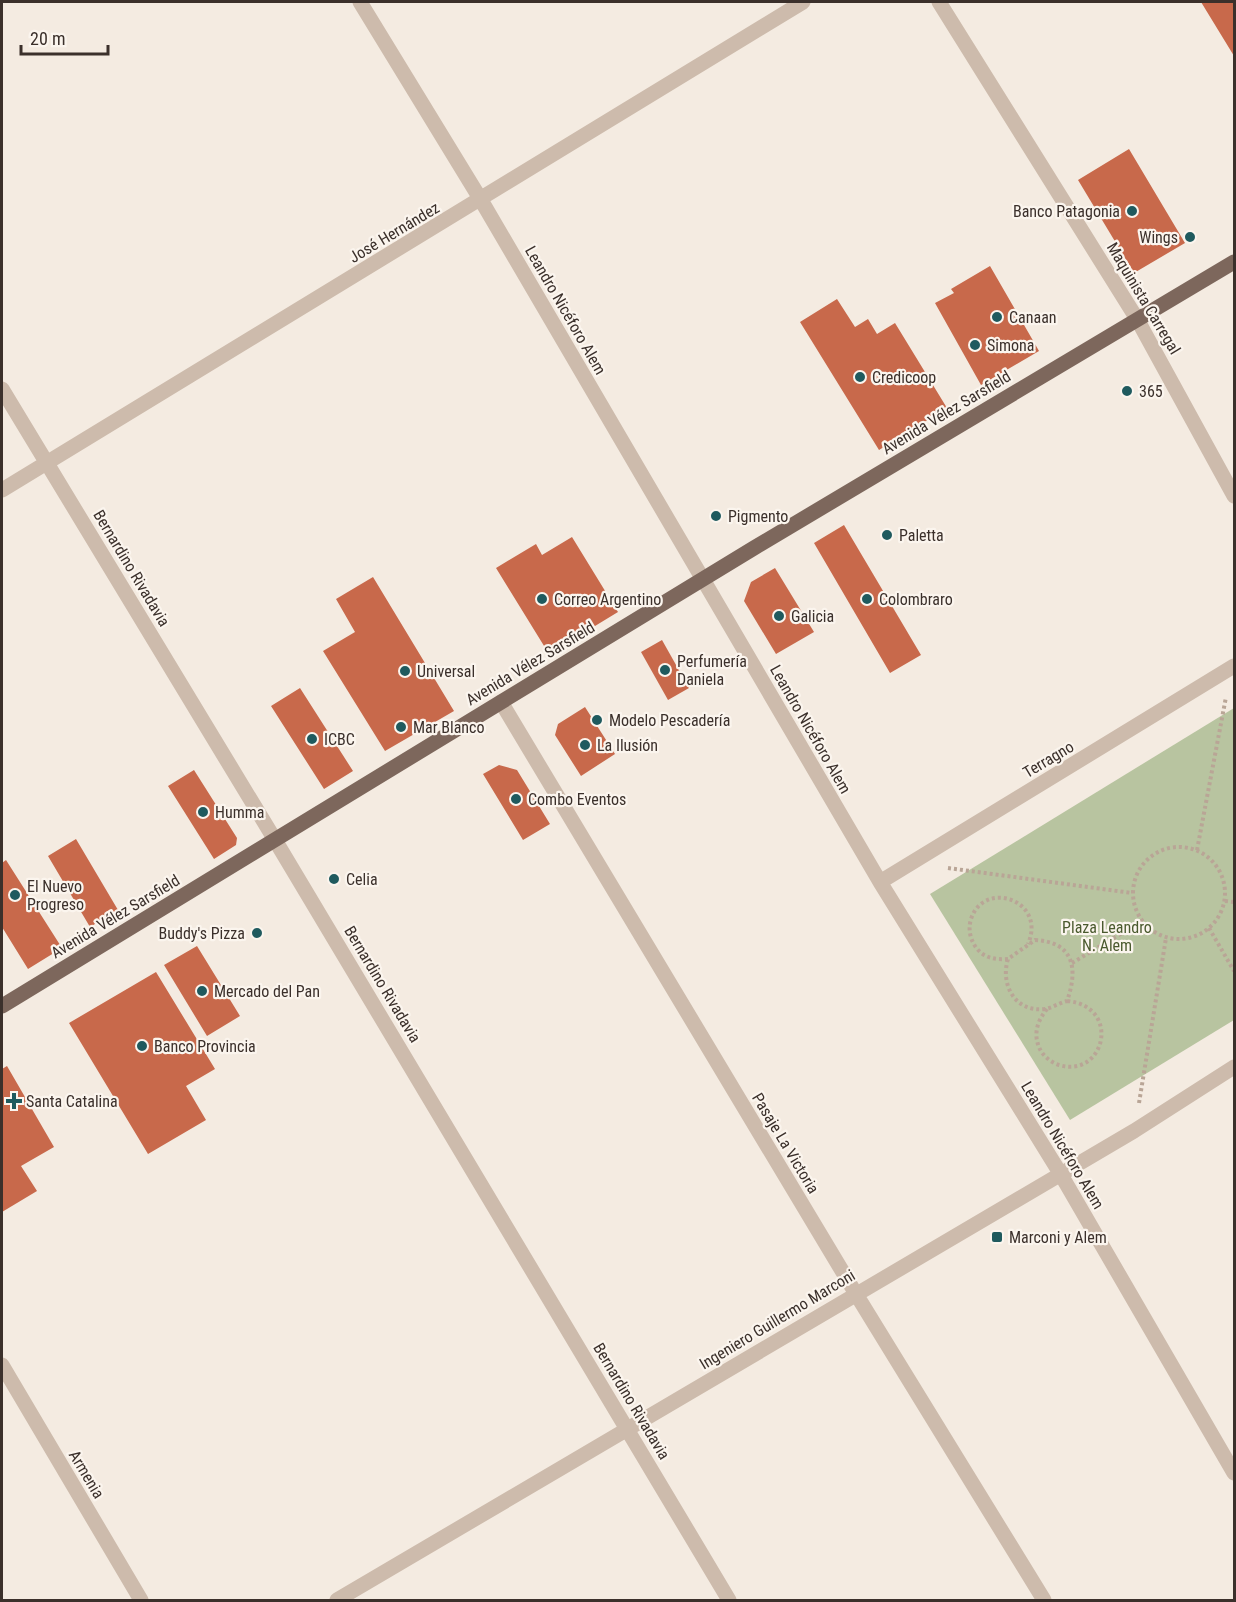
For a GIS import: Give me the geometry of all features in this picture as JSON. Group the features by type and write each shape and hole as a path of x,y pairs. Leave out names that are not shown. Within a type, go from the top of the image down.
{"main road":[{"name":"Avenida Vélez Sarsfield","path":"2,1006 702,579 1234,262"}],"street":[{"name":"Leandro Nicéforo Alem","path":"360,2 481,200 880,882 1060,1173 1233,1469"},
{"name":"José Hernández","path":"2,490 803,2"},
{"name":"Maquinista Carregal","path":"939,2 1137,319 1234,496"},
{"name":"Bernardino Rivadavia","path":"2,389 628,1428 729,1600"},
{"name":"Terragno","path":"880,882 1233,667"},
{"name":"Pasaje La Victoria","path":"501,702 856,1294 1044,1600"},
{"name":"Ingeniero Guillermo Marconi","path":"337,1600 1134,1131 1234,1067"},
{"name":"Armenia","path":"2,1365 141,1600"}],"path":[{"path":"1197,850 1233,667"},
{"path":"1182,846 1197,850 1211,859 1220,871 1225,886 1225,901 1220,916 1209,928 1196,936 1182,939 1166,938 1153,931 1142,921 1135,908 1132,893 1134,878 1153,854 1167,848 1182,846"},
{"path":"911,863 1132,893"},
{"path":"1027,945 1031,936 1029,916 1016,902 1007,898 994,899 979,906 969,924 974,944 988,957 1008,959 1019,954 1035,940 1047,940 1067,953 1074,974 1067,1001"},
{"path":"1225,901 1234,902"},
{"path":"1072,963 1142,921"},
{"path":"1209,928 1234,971"},
{"path":"1134,1131 1166,938"},
{"path":"1008,959 1005,969 1009,991 1025,1006 1047,1009 1067,1001 1088,1006 1096,1014 1102,1035 1094,1055 1076,1066 1055,1064 1039,1049 1036,1027 1047,1009"}],"green space":[{"name":"Plaza Leandro N. Alem","path":"1234,708 1234,1020 1070,1120 930,894"}],"building":[{"path":"1201,2 1234,2 1234,56"},
{"name":"Banco Patagonia","path":"1129,149 1185,243 1134,273 1078,180"},
{"name":"Canaan","path":"990,266 1039,351 981,385 935,303 954,293 951,289"},
{"name":"Credicoop","path":"837,299 855,327 868,319 877,334 895,323 947,408 879,450 800,322"},
{"name":"Colombraro","path":"844,525 921,655 890,673 814,543"},
{"name":"Correo Argentino","path":"572,537 618,612 549,654 496,568 536,544 542,555"},
{"name":"Galicia","path":"775,568 814,632 776,654 744,601 751,582"},
{"name":"Universal","path":"373,577 454,711 385,751 323,651 355,632 336,599"},
{"name":"Perfumería Daniela","path":"662,640 689,688 668,700 641,652"},
{"name":"ICBC","path":"300,688 353,771 324,789 271,706"},
{"name":"La Ilusión","path":"585,707 615,754 581,776 555,735 558,724"},
{"name":"Combo Eventos","path":"499,765 517,770 550,824 523,840 483,774"},
{"name":"Humma","path":"194,770 237,838 236,845 214,859 168,786"},
{"path":"76,839 118,910 90,927 48,856"},
{"name":"El Nuevo Progreso","path":"6,860 62,948 28,969 2,927 2,863"},
{"name":"Mercado del Pan","path":"197,946 240,1016 207,1036 164,965"},
{"name":"Banco Provincia","path":"156,972 215,1069 186,1086 206,1120 148,1154 69,1023"},
{"name":"Santa Catalina","path":"7,1066 54,1147 21,1166 37,1191 2,1212 2,1069"}],"place":[{"name":"Banco Patagonia","path":"1132,211"},
{"name":"Wings","path":"1190,237"},
{"name":"Canaan","path":"997,317"},
{"name":"Simona","path":"975,345"},
{"name":"Credicoop","path":"860,377"},
{"name":"365","path":"1127,391"},
{"name":"Pigmento","path":"716,516"},
{"name":"Paletta","path":"887,535"},
{"name":"Correo Argentino","path":"542,599"},
{"name":"Colombraro","path":"867,599"},
{"name":"Galicia","path":"779,616"},
{"name":"Perfumería Daniela","path":"665,670"},
{"name":"Universal","path":"405,671"},
{"name":"Modelo Pescadería","path":"597,720"},
{"name":"Mar Blanco","path":"401,727"},
{"name":"ICBC","path":"312,739"},
{"name":"La Ilusión","path":"585,745"},
{"name":"Combo Eventos","path":"516,799"},
{"name":"Humma","path":"203,812"},
{"name":"Celia","path":"334,879"},
{"name":"El Nuevo Progreso","path":"15,895"},
{"name":"Buddy's Pizza","path":"257,933"},
{"name":"Mercado del Pan","path":"202,991"},
{"name":"Banco Provincia","path":"142,1046"},
{"name":"Santa Catalina","path":"14,1101"},
{"name":"Marconi y Alem","path":"997,1237"}]}
